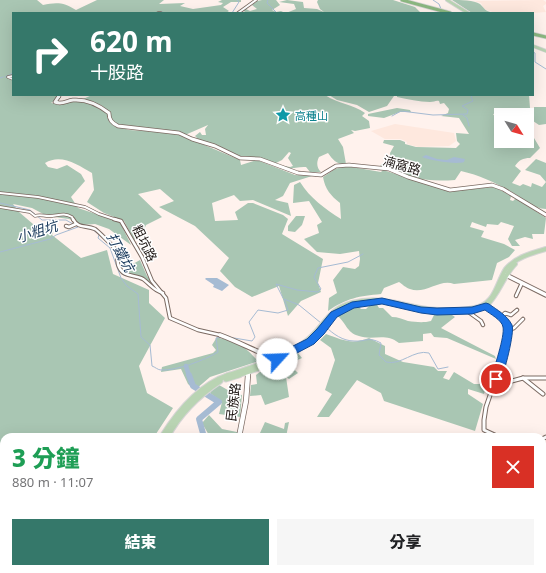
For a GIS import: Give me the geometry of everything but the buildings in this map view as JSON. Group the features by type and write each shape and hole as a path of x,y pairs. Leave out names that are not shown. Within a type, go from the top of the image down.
{"highway":[{"path":"397,0 440,12"},
{"path":"402,0 446,12"},
{"path":"534,34 546,37"}],"main road":[{"path":"448,1 465,12"},
{"path":"534,46 546,51"},
{"path":"164,433 171,422 203,392 217,382 275,358 302,344 314,335 334,314 345,308 371,302 387,302 426,311 477,310 494,298 505,274 516,264 546,250"},
{"path":"324,325 332,313 343,306 370,299 387,300 432,309 466,309 484,306"},
{"path":"169,433 174,424 203,392"}],"street":[{"path":"239,12 256,0"},
{"name":"湳窩路","path":"58,96 59,98 54,102 56,104 76,100 99,105 109,113 109,118 113,124 118,126 134,129 175,132 211,144 225,152 243,159 260,159 298,173 321,175 336,166 349,165 389,169 408,177 450,190 496,186 504,189 546,216"},
{"name":"粗坑路","path":"0,192 38,197 85,207 99,214 121,221 142,257 152,281 167,301 170,318 178,323 198,330 240,342 252,350 275,358"},
{"path":"0,207 46,216 62,213 72,217 76,224"},
{"path":"66,226 76,224 97,230 117,251 116,260 124,274 141,278 158,292 163,294"},
{"path":"505,274 546,295"},
{"path":"516,296 522,283"},
{"path":"484,306 501,317 507,323 508,330 496,379 483,419 484,430 488,433"},
{"path":"501,317 505,313 511,314 517,310"},
{"path":"467,311 481,321 483,325"},
{"path":"508,330 514,328 522,319"},
{"name":"民族路","path":"240,433 246,401 248,370"},
{"path":"496,379 508,382 523,378 546,378"},
{"path":"523,378 543,394"}],"shaded area":[{"path":"543,0 546,2 543,6 546,12 492,12 484,9 481,3 474,1"},
{"path":"395,124 454,133 456,141 449,146 418,147 407,144 407,142 401,139 385,139 371,131"}],"green space":[{"path":"0,0 37,0 43,5 60,3 68,5 76,10 97,0 164,0 159,4 185,3 180,6 193,9 221,5 223,3 218,2 222,0 241,0 241,2 231,2 223,7 229,11 228,12 12,12 12,96 57,96 58,98 51,103 55,104 73,101 88,102 108,114 107,117 113,125 129,130 176,133 240,160 241,165 257,160 295,175 312,176 290,183 283,196 275,200 288,203 291,216 253,200 240,201 234,195 212,203 215,221 238,220 235,212 248,203 253,203 283,215 288,219 282,234 323,259 318,283 321,292 301,301 288,316 279,286 252,297 235,287 220,271 229,258 195,226 159,207 174,201 160,189 138,194 162,217 146,225 142,234 134,240 124,221 104,213 87,202 94,190 92,173 69,161 57,159 51,160 45,163 48,167 57,169 67,165 81,174 85,181 71,197 78,208 120,222 131,245 109,229 95,224 82,225 69,219 47,216 32,208 13,204 19,212 40,230 57,223 52,235 81,258 107,250 113,274 149,290 149,303 165,318 139,366 147,393 173,408 157,433 0,433"},
{"path":"276,0 280,5 272,10 276,12 245,12 243,10 246,9 250,11 257,9 252,5 257,1"},
{"path":"287,0 303,2 304,8 317,9 324,12 288,12 296,9 294,4 279,2"},
{"path":"318,0 393,0 415,7 420,12 324,12 320,9 317,2"},
{"path":"452,0 467,0 474,2 480,4 491,12 470,12"},
{"path":"90,96 327,96 365,113 362,116 369,121 370,128 355,131 351,130 354,133 338,139 343,147 346,164 336,162 328,153 319,157 317,161 317,165 321,172 310,172 306,167 285,168 279,165 290,167 293,166 288,158 291,153 289,152 282,160 274,164 264,160 245,159 200,141 195,136 200,132 202,135 206,135 205,129 208,125 185,135 116,125 110,118 111,113 101,105 81,100"},
{"path":"331,96 394,96 387,106 369,112 357,105 337,100"},
{"path":"397,96 529,96 530,108 494,108 494,148 534,148 534,138 540,148 530,158 521,160 515,166 521,171 512,183 520,186 523,184 531,187 532,183 542,187 546,182 546,209 532,205 514,193 498,185 461,171 455,180 444,181 418,178 379,167 382,164 391,162 401,167 407,166 408,161 410,160 400,158 391,160 390,153 394,146 383,143 384,140 400,140 405,142 405,144 416,147 456,148 460,144 457,141 456,133 469,134 459,118 441,116 448,113 449,109 444,103 440,104 439,101 422,102"},
{"path":"546,107 546,124 539,125 534,122 534,108"},
{"path":"397,108 410,110 411,112 400,112 384,118 368,116 368,114"},
{"path":"536,159 546,163 546,182 540,175 525,170"},
{"path":"346,166 381,172 383,170 449,191 495,187 511,196 510,200 513,201 516,198 546,218 544,234 532,234 533,239 525,237 515,240 520,246 512,246 508,239 514,226 501,222 498,225 487,224 486,227 472,222 470,227 484,231 481,237 504,244 515,250 509,257 497,263 492,280 454,284 443,283 421,290 407,288 399,282 384,288 381,294 353,298 328,311 329,298 337,293 333,280 343,267 355,269 359,266 359,251 340,254 317,252 304,239 319,233 317,225 322,222 309,201 293,203 294,185 300,182 318,203 341,219 340,203 329,192 323,177 335,169"},
{"path":"296,216 305,216 302,225 295,232 288,231 288,226"},
{"path":"140,260 147,276 158,289 157,291 144,279 129,275 122,270"},
{"path":"376,303 379,308 383,308 392,317 408,321 428,322 431,321 435,313 449,313 455,317 441,328 495,356 496,359 447,338 434,337 431,333 423,334 423,341 399,343 384,337 369,338 359,336 351,332 336,315 347,308 358,306 361,309 366,309 371,304"},
{"path":"326,334 347,341 357,341 369,338 385,346 385,354 403,362 434,367 438,371 447,371 443,378 449,380 454,372 474,384 485,384 486,387 484,394 468,389 468,394 483,404 475,431 384,401 381,393 357,380 329,417 317,417 332,394 325,390 335,360 331,348 320,340"},
{"path":"217,337 241,345 259,361 210,377 195,390 188,384 181,369 161,372 162,367 213,353 216,350 212,345"},
{"path":"297,352 302,358 289,364 298,373 289,379 286,377 289,397 265,405 261,395 250,396 251,385 257,384 256,375 260,372 267,372 278,362 289,360"},
{"path":"219,385 233,393 242,395 240,417 219,414 222,402 210,393"},
{"path":"209,415 222,429 237,433 208,433 202,423"},
{"path":"265,422 284,429 285,423 289,422 287,433 260,433"}],"water":[{"path":"426,155 437,159 447,160 454,157 465,159 464,162 460,163 449,163 422,157"},
{"path":"217,278 229,285 222,291 213,287 214,285 205,279"}],"waterway":[{"path":"233,12 239,2 237,0"},
{"path":"268,0 267,3 276,12"},
{"path":"433,0 439,4 441,9"},
{"path":"534,52 535,62 546,69"},
{"path":"5,77 12,74"},
{"path":"392,116 401,111 433,115 467,114 468,110 462,106 473,101 472,96"},
{"path":"463,115 467,118 469,126"},
{"name":"打鐵坑","path":"0,203 30,210 42,220 66,220 73,224"},
{"name":"打鐵坑","path":"76,226 92,229 97,233"},
{"name":"小粗坑","path":"0,252 50,239 56,235 78,227"},
{"name":"打鐵坑","path":"99,235 98,238 110,248 121,278 127,286 138,294 141,337 150,345 152,366 160,370 174,369 206,358 218,352 216,338 221,337"},
{"path":"283,298 276,284 297,290 318,292 321,289 314,277 318,268 348,262 363,254"},
{"path":"228,337 252,341 255,337 249,322 258,310 278,313 288,310 284,299 299,305 321,323"},
{"path":"326,327 335,335 346,340 373,340 381,343 379,355 386,362 397,362 423,352 429,353 438,369 448,367"},
{"name":"打鐵坑","path":"186,366 189,376"},
{"name":"打鐵坑","path":"189,375 193,386 219,402 199,419 203,433"}],"place":[{"name":"高種山","path":"283,115"}],"route":[{"path":"277,359 311,342 321,332 334,314 352,305 382,301 414,309 437,312 472,311 486,306 504,320 508,326 507,336 496,379"}]}
